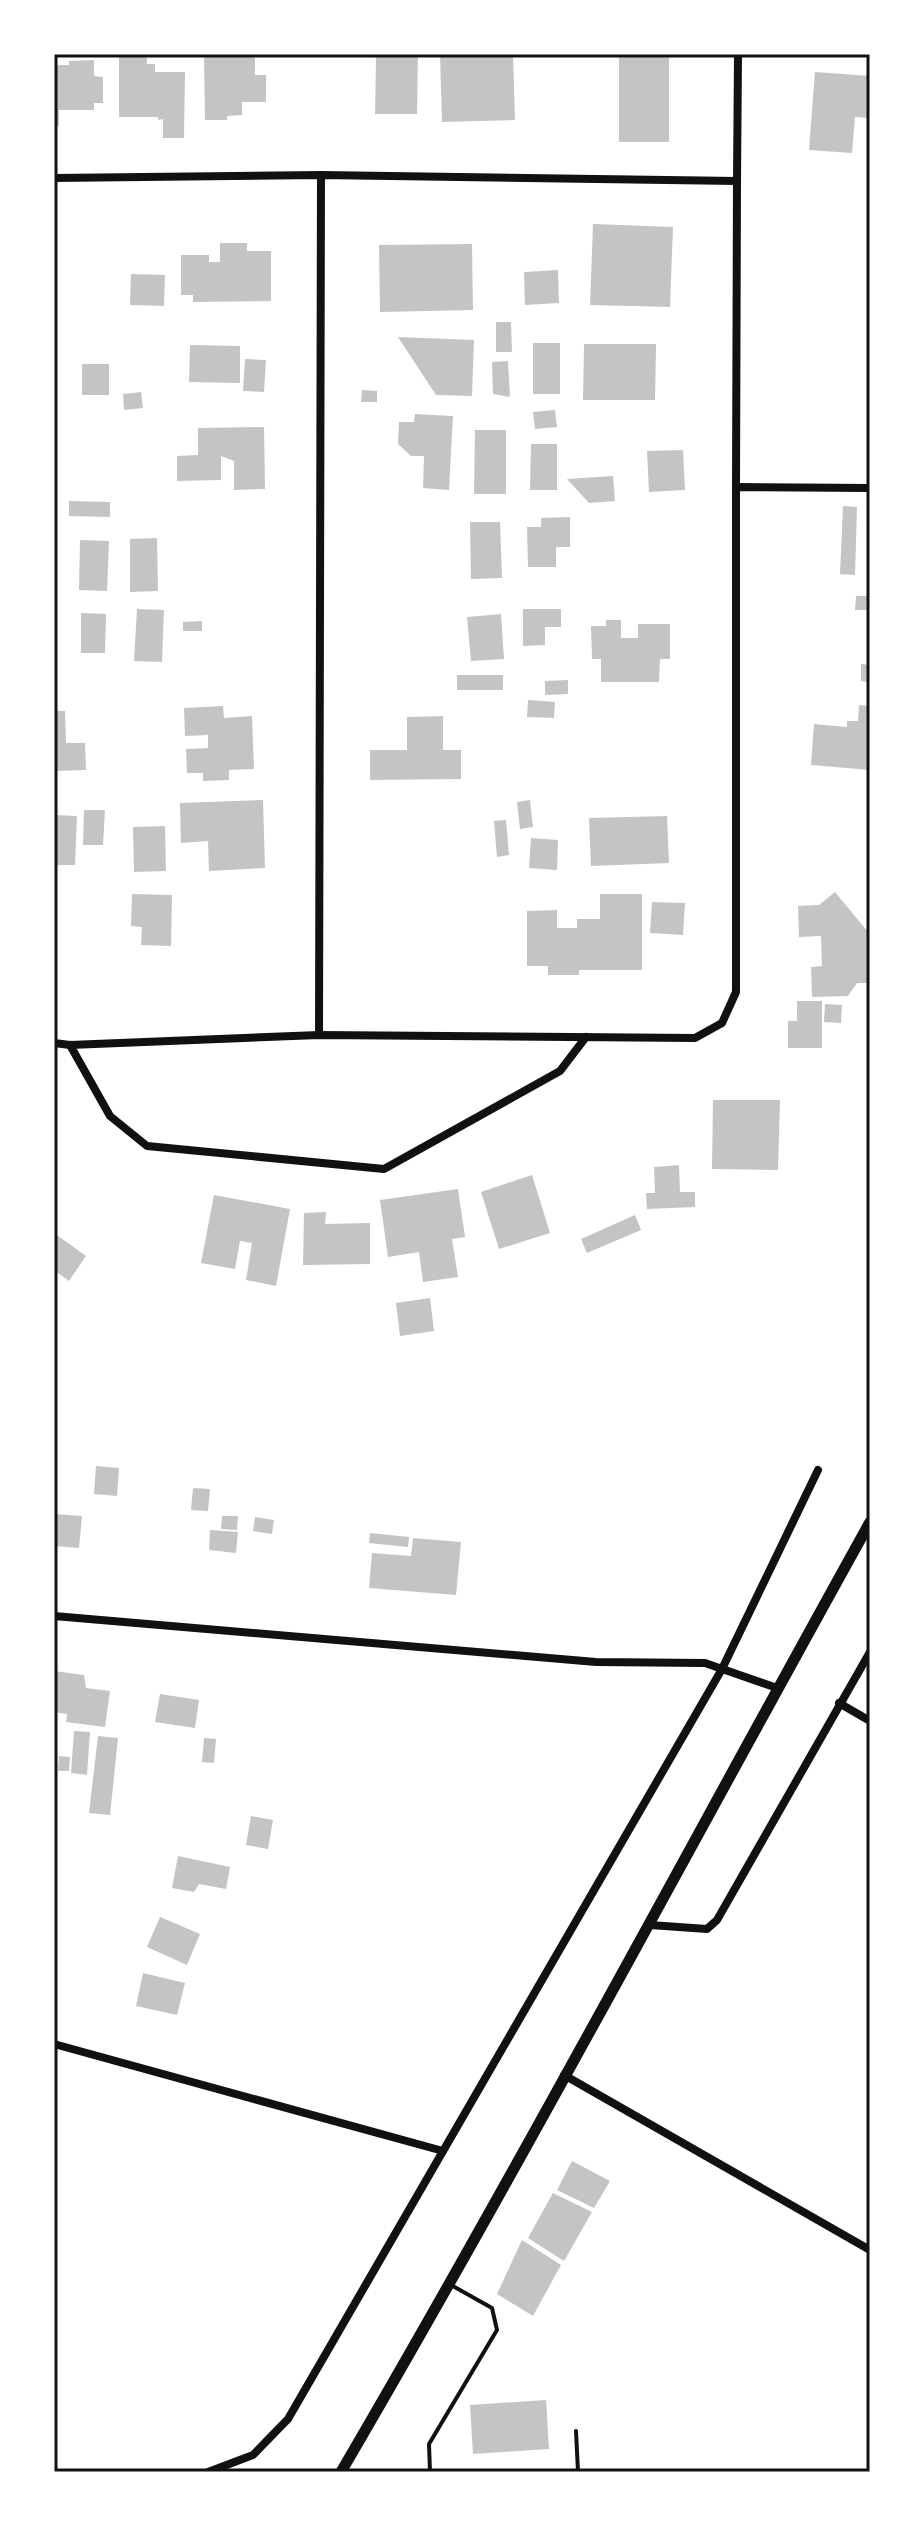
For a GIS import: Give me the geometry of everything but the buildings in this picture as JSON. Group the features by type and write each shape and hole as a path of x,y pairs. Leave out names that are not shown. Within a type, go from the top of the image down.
{"street":[{"path":"54,1043 70,1045 319,1035 695,1038 722,1023 736,992 738,54"},
{"path":"54,178 321,175 737,181"},
{"path":"319,1035 321,175"},
{"path":"736,487 870,488"},
{"path":"70,1045 110,1116 147,1146 384,1169 560,1071 586,1037"},
{"path":"208,2472 253,2455 288,2419 722,1669 818,1470"},
{"path":"341,2472 451,2285 870,1522"},
{"path":"54,1616 596,1662 705,1663 777,1688"},
{"path":"650,1925 707,1929 717,1920 870,1652"},
{"path":"839,1703 870,1721"},
{"path":"54,2044 443,2151"},
{"path":"564,2075 870,2250"}],"lane":[{"path":"430,2472 429,2444 497,2330 492,2308 451,2285"},
{"path":"576,2431 578,2472"}]}
